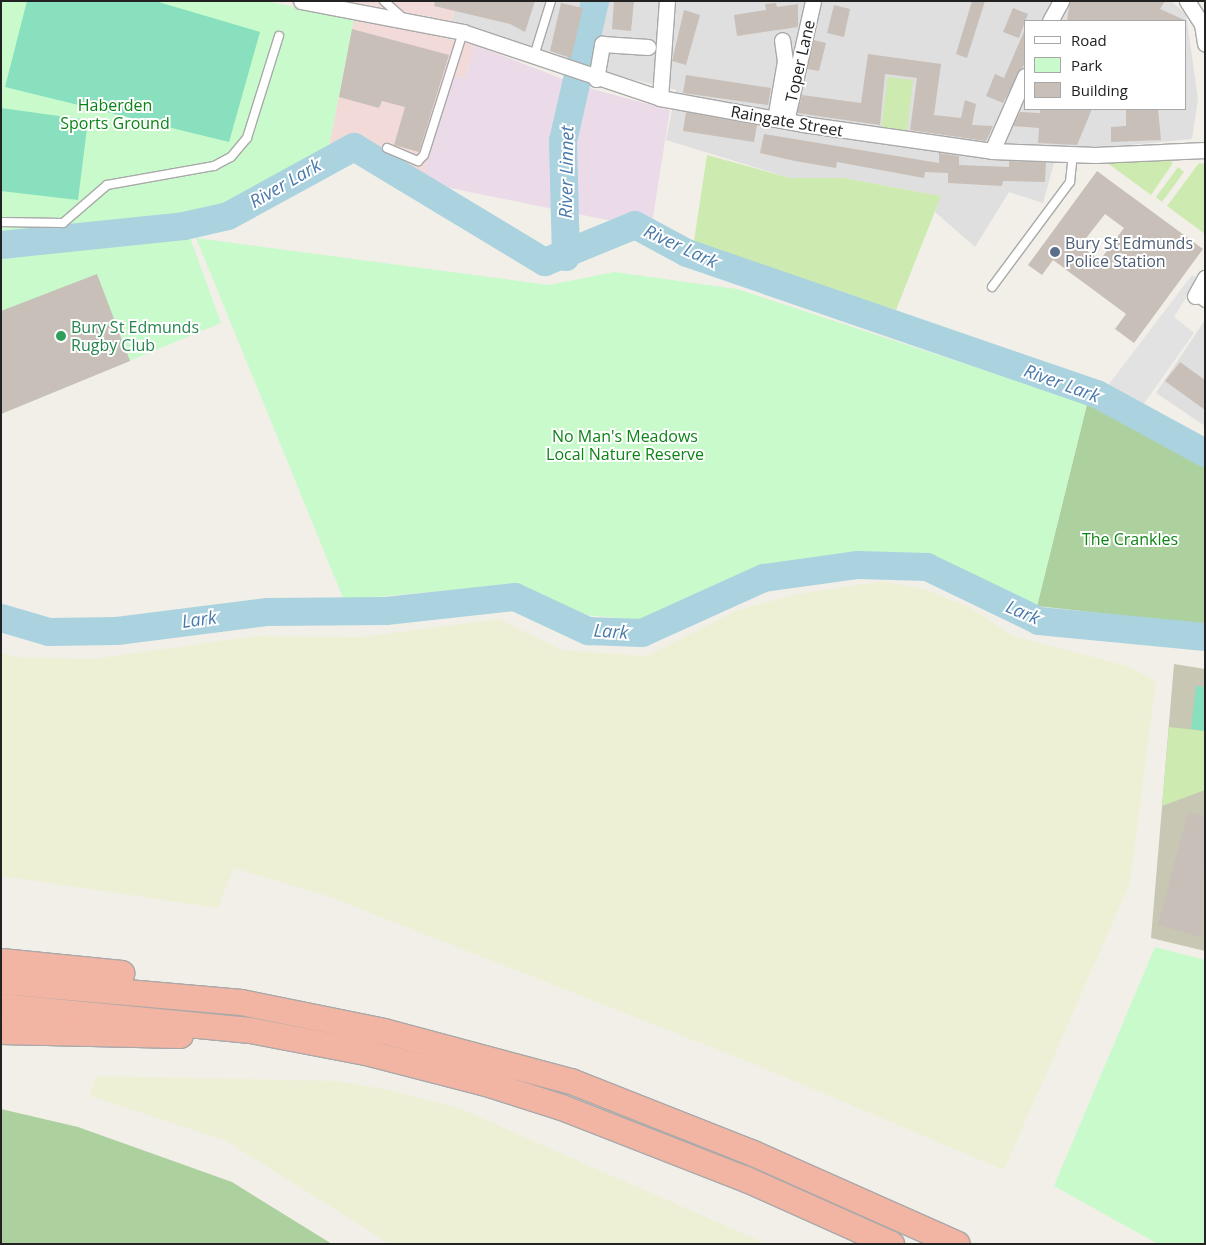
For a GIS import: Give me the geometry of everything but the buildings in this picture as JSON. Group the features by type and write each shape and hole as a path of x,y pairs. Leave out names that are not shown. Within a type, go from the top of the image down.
{"highway":[{"path":"1,961 188,980 241,1002"},
{"path":"1,981 241,1002 384,1031 571,1081 752,1153 957,1244"},
{"path":"1,1006 250,1030 365,1052 561,1107 746,1180 891,1244"},
{"path":"1,1031 188,1036 250,1030"}],"street":[{"name":"Raingate Street","path":"301,1 383,9 404,18 463,32 594,79 660,98 780,120 992,151 1073,154 1205,150"},
{"path":"660,98 667,1"},
{"name":"Toper Lane","path":"780,120 813,1"},
{"path":"1051,20 1061,1"},
{"path":"1191,2 1203,25 1205,44"},
{"name":"Toper Lane","path":"780,120 785,61 782,40"},
{"path":"594,79 602,44 648,47"},
{"path":"992,151 1024,78"},
{"path":"1200,300 1205,278"}],"lane":[{"path":"534,56 551,1"},
{"path":"387,148 418,161 424,155 463,32"},
{"path":"1,222 63,223 107,185 214,166 231,157 247,138 279,36"},
{"path":"992,287 1070,182 1073,154"}],"shaded area":[{"path":"346,1 456,1 452,21"},
{"path":"456,1 1171,1 1186,14 1198,99 1192,139 1057,152 1043,203 1009,192 975,247 935,212 940,196 843,178 790,178 666,140 676,90 565,63 452,21"},
{"path":"354,18 475,45 465,78 452,77 421,182 357,142 327,156"},
{"path":"475,45 578,85 670,110 651,229 421,182 452,77 465,78"},
{"path":"1192,275 1198,278 1174,317 1194,333 1138,412 1106,388"},
{"path":"1205,320 1205,426 1156,393"},
{"path":"883,581 924,589 971,608 1013,636 1127,666 1156,681 1130,883 1004,1170 749,1062 330,897 234,868 218,908 1,876 1,653 15,657 92,659 256,636 362,637 499,619 562,650 646,656 738,610 797,594"},
{"path":"1174,664 1205,669 1205,951 1151,938"},
{"path":"96,1076 338,1081 388,1090 459,1108 767,1244 390,1244 226,1141 90,1096"}],"green space":[{"name":"Haberden Sports Ground","path":"1,1 265,1 354,19 327,156 223,212 56,237 56,245 188,232 221,323 1,414"},
{"path":"27,1 155,1 260,32 229,142 5,87"},
{"path":"888,77 913,80 906,140 880,136"},
{"path":"1,108 88,120 78,200 1,191"},
{"path":"707,155 790,178 843,178 941,196 896,310 692,254"},
{"path":"1166,158 1173,163 1151,195 1106,162"},
{"path":"1199,163 1205,164 1205,234 1167,206"},
{"path":"1178,167 1184,172 1162,202 1156,197"},
{"name":"No Man's Meadows Local Nature Reserve","path":"196,238 549,285 614,272 737,289 1087,404 1037,606 1021,604 967,576 898,553 763,571 651,621 586,615 516,584 344,600"},
{"name":"The Crankles","path":"1087,404 1205,462 1205,625 1037,606"},
{"path":"1196,686 1205,687 1205,731 1191,729"},
{"path":"1169,727 1205,731 1205,790 1162,806"},
{"path":"1155,947 1205,960 1205,1244 1158,1244 1054,1186"},
{"path":"1,1109 78,1127 232,1182 332,1244 1,1244"}],"waterway":[{"name":"River Linnet","path":"566,257 563,141 595,1"},
{"name":"River Lark","path":"1,245 184,226 228,216 354,147 545,262 635,225 687,253 1097,394 1205,453"},
{"name":"Lark","path":"1,618 49,632 117,631 268,612 386,611 515,597 588,631 642,633 764,578 858,565 927,567 1039,621 1205,637"}],"place":[{"name":"Bury St Edmunds Police Station","path":"1055,252"},
{"name":"Bury St Edmunds Rugby Club","path":"61,336"}]}
